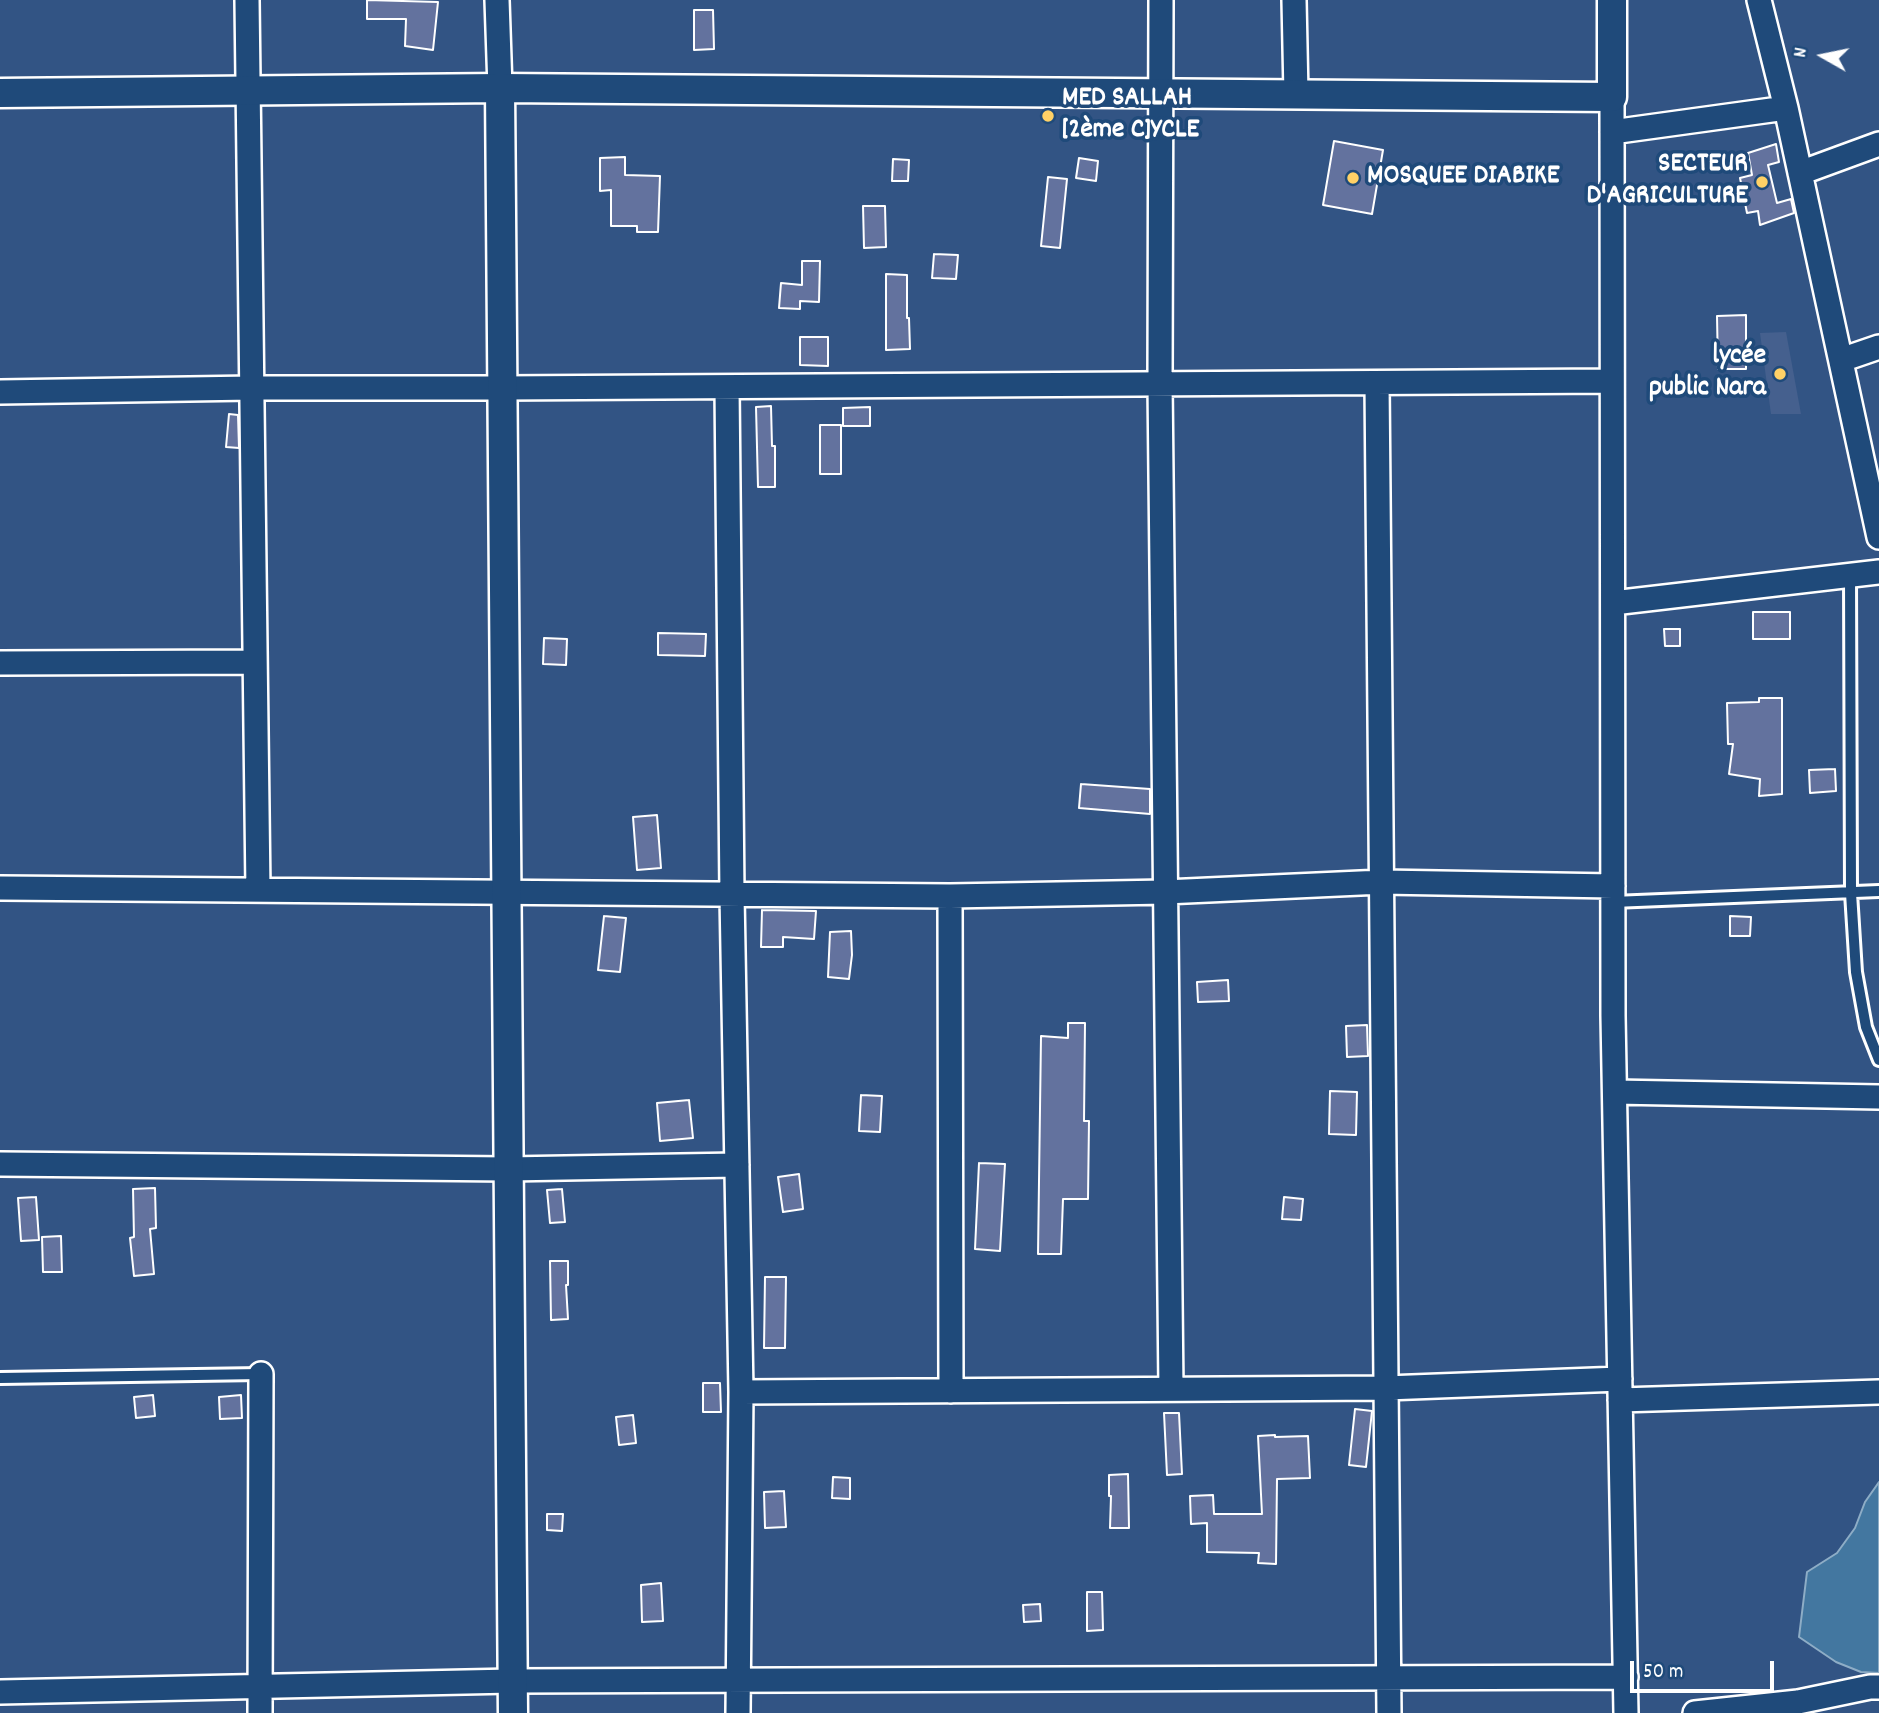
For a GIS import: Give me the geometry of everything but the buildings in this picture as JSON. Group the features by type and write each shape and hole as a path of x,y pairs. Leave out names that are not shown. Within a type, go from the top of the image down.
{"street":[{"path":"247,0 258,890"},
{"path":"497,0 500,88 513,1713"},
{"path":"1161,0 1160,384 1171,1389"},
{"path":"1294,0 1296,94"},
{"path":"1612,0 1613,894 1626,1713"},
{"path":"1759,0 1786,108 1879,537"},
{"path":"0,93 500,88 1612,97"},
{"path":"1612,132 1786,108"},
{"path":"1800,173 1879,144"},
{"path":"1841,360 1879,347"},
{"path":"0,392 252,388 1612,381"},
{"path":"1377,383 1389,1713"},
{"path":"727,387 741,1392 738,1713"},
{"path":"1613,603 1879,572"},
{"path":"0,663 255,662"},
{"path":"0,888 950,896 1166,892 1381,882 1613,894"},
{"path":"950,896 951,1391"},
{"path":"1615,1092 1879,1097"},
{"path":"0,1164 508,1169 737,1165"},
{"path":"260,1713 261,1374"},
{"path":"741,1392 1386,1388 1879,1392"},
{"path":"0,1692 512,1681 1626,1677"},
{"path":"1695,1713 1798,1702 1870,1686 1879,1687"}],"lane":[{"path":"1850,575 1851,893 1856,972 1866,1027 1879,1060"},
{"path":"1613,894 1879,891"},
{"path":"0,1378 261,1374"}],"shaded area":[{"name":"lycée public Nara","path":"1786,332 1801,414 1771,414 1760,333"},
{"path":"1879,1482 1879,1673 1861,1672 1836,1662 1799,1637 1807,1572 1837,1553 1855,1528 1865,1502"}],"place":[{"name":"MED SALLAH [2ème C]YCLE","path":"1048,116"},
{"name":"MOSQUEE DIABIKE","path":"1353,178"},
{"name":"SECTEUR D'AGRICULTURE","path":"1762,182"},
{"name":"lycée public Nara","path":"1780,374"}]}
